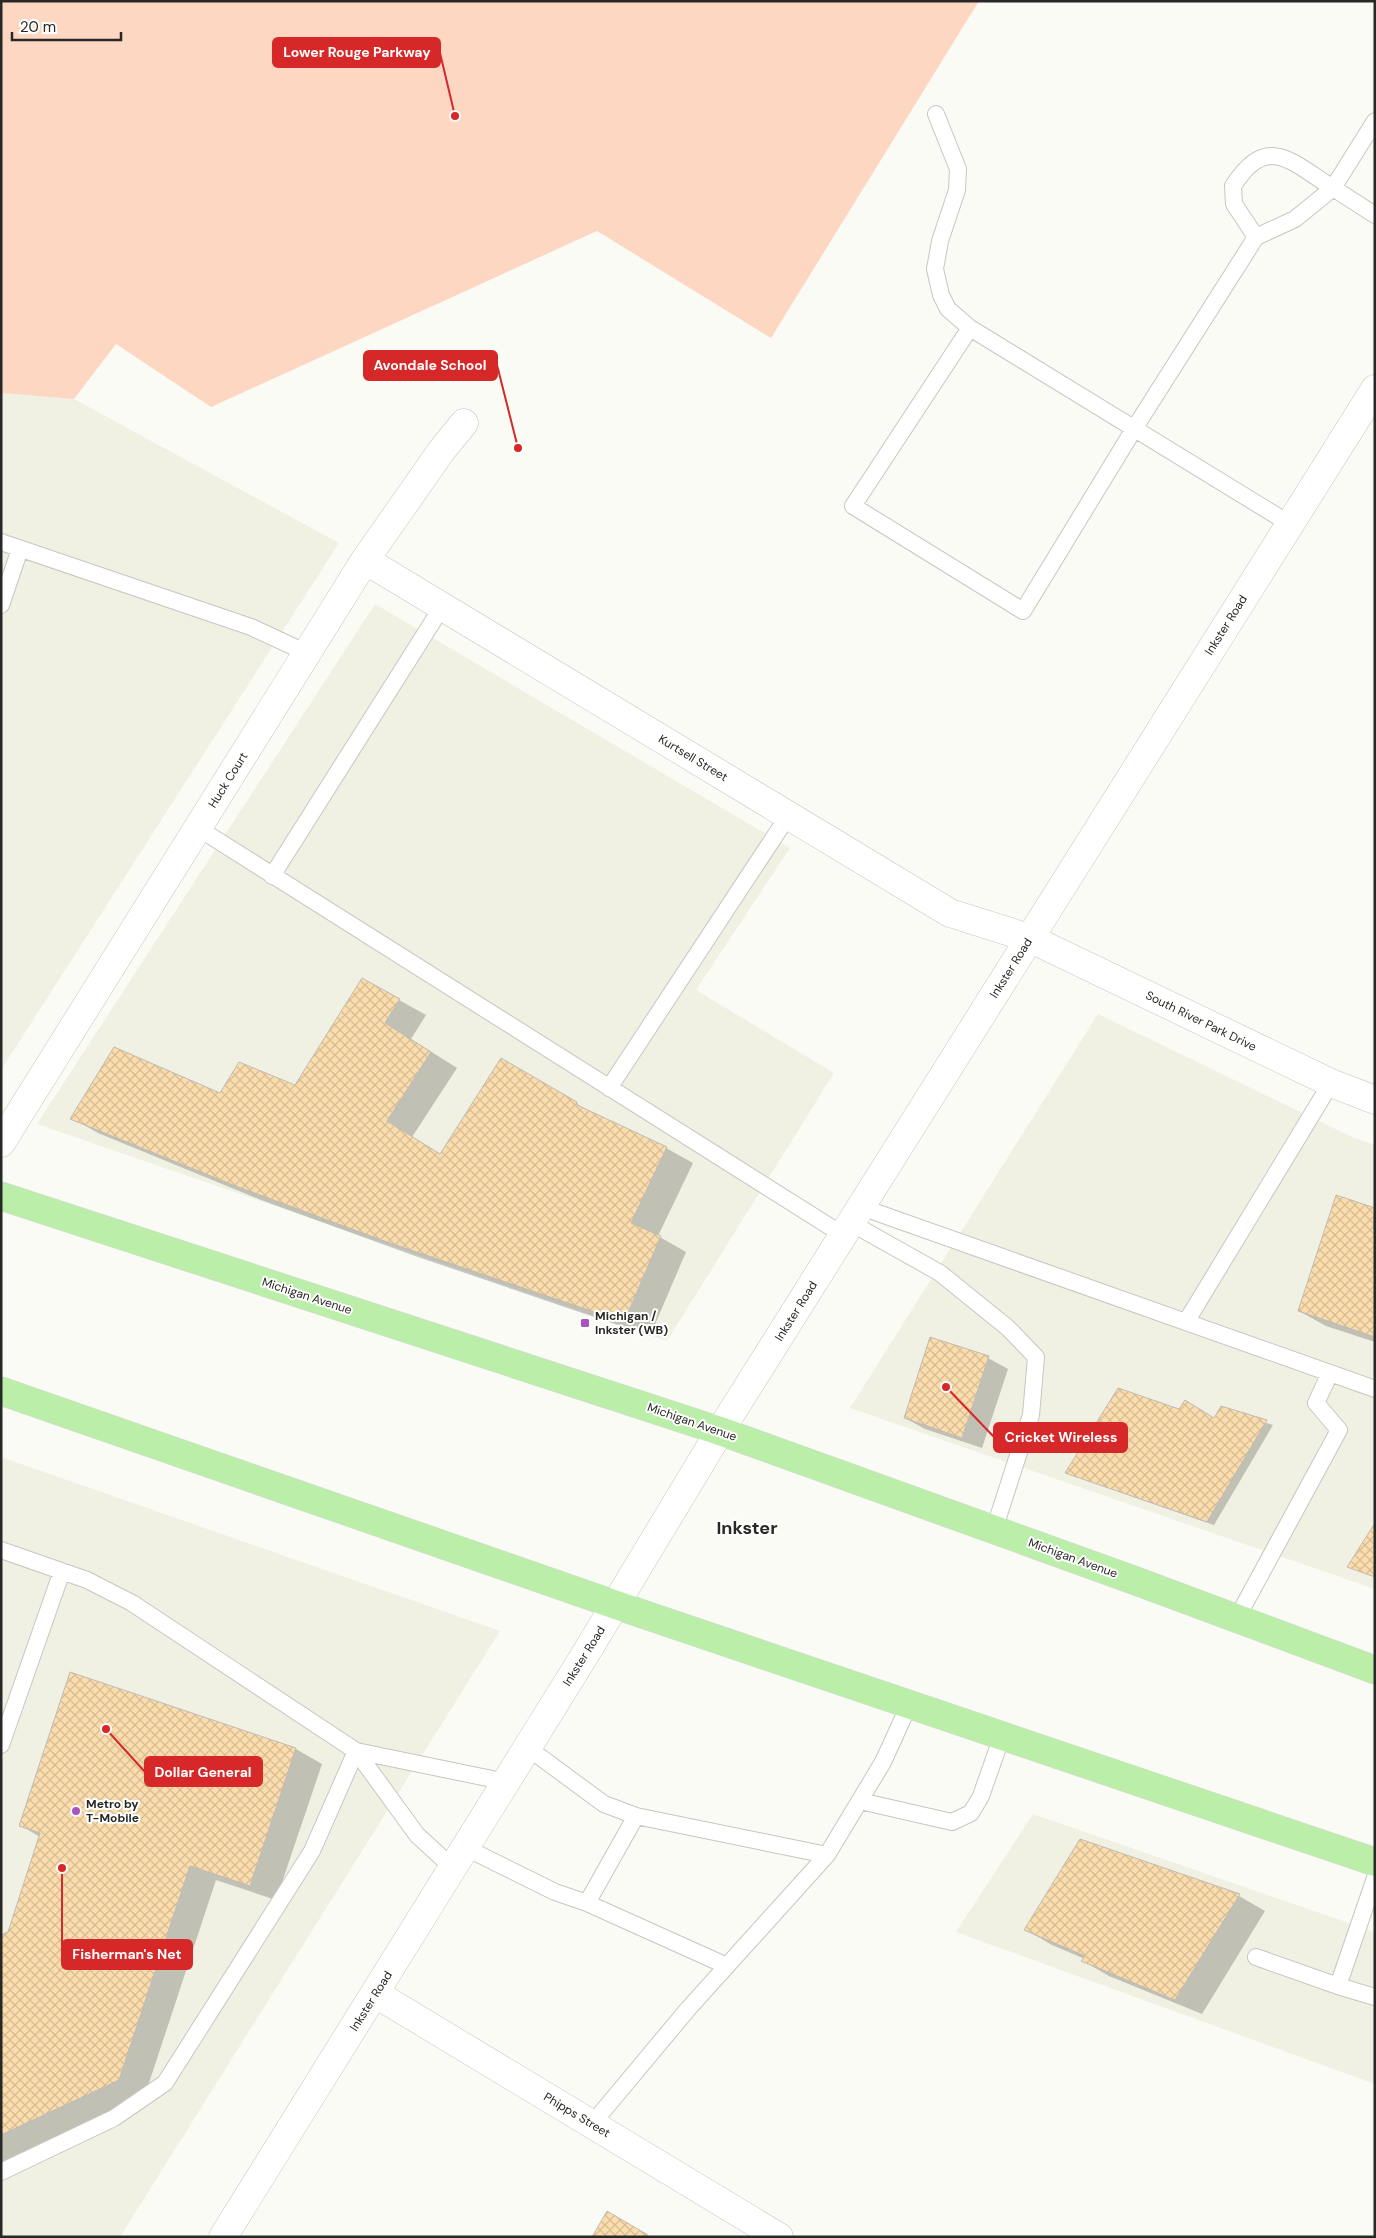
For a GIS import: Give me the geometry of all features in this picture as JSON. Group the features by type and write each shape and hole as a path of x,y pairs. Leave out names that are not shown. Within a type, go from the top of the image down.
{"main road":[{"name":"Michigan Avenue","path":"1,1196 720,1431 1237,1618 1375,1670"},
{"path":"1,1391 616,1605 1375,1862"}],"street":[{"name":"Inkster Road","path":"223,2237 528,1748 720,1431 1375,389"},
{"name":"Huck Court","path":"1,1143 365,560 442,450 464,423"},
{"name":"Kurtsell Street","path":"365,560 950,913 1029,938"},
{"name":"South River Park Drive","path":"1029,938 1331,1083 1375,1100"},
{"name":"Phipps Street","path":"376,1994 779,2237"}],"lane":[{"path":"936,114 958,169 957,190 940,240 935,269 941,295 948,309 970,328 1290,524"},
{"path":"970,328 853,506 1023,611 1134,429 1256,237 1295,219 1333,188 1375,121"},
{"path":"1256,237 1234,204 1233,186 1253,160 1268,154 1285,158 1375,215"},
{"path":"1,542 251,627 307,653"},
{"path":"1,605 20,549"},
{"path":"272,876 442,607"},
{"path":"609,1088 788,816"},
{"path":"198,828 609,1088 940,1273 1008,1328 1036,1357 1031,1415 994,1530"},
{"path":"1186,1322 1331,1083"},
{"path":"851,1222 1186,1322 1375,1389"},
{"path":"1237,1618 1339,1430 1316,1403 1330,1373"},
{"path":"1,1550 62,1571 132,1603 356,1751 417,1835 460,1858 588,1903 727,1966"},
{"path":"1,1745 62,1571"},
{"path":"592,2124 727,1966 827,1855 883,1762 908,1705"},
{"path":"860,1801 952,1822 971,1813 981,1796 1002,1736"},
{"path":"528,1748 604,1804 636,1816 827,1855"},
{"path":"356,1751 507,1782"},
{"path":"1,2172 114,2118 165,2083 312,1851 356,1751"},
{"path":"588,1903 636,1816"},
{"path":"1338,1986 1375,1878"},
{"path":"1256,1958 1375,1997"}],"shaded area":[{"path":"1,1 979,1 771,338 597,231 211,407 116,344 74,399 1,393"},
{"path":"1,393 74,399 339,543 1,1070"},
{"path":"375,604 790,848 696,990 834,1073 667,1341 37,1124"},
{"path":"1098,1014 1352,1137 1375,1145 1375,1589 850,1408"},
{"path":"1,1457 500,1631 120,2237 1,2237"},
{"path":"1033,1814 1375,1932 1375,2084 956,1932"}],"building":[{"path":"362,978 400,999 385,1023 431,1052 387,1121 440,1154 501,1058 577,1102 577,1105 667,1147 631,1223 661,1236 624,1322 387,1242 233,1185 70,1119 114,1047 220,1093 239,1062 295,1085"},
{"path":"1336,1195 1375,1208 1373,1229 1375,1229 1375,1337 1298,1311"},
{"path":"930,1337 989,1356 962,1438 904,1418"},
{"path":"1118,1388 1179,1409 1185,1400 1214,1418 1221,1406 1267,1420 1207,1522 1065,1473"},
{"path":"1375,1523 1375,1577 1347,1567"},
{"path":"70,1672 296,1748 250,1886 190,1866 119,2080 1,2135 1,1935 8,1932 40,1833 19,1826"},
{"path":"1080,1839 1240,1894 1175,2000 1081,1961 1085,1956 1024,1930"},
{"path":"607,2211 648,2235 647,2237 592,2237"}],"place":[{"name":"Lower Rouge Parkway","path":"455,116"},
{"name":"Avondale School","path":"518,448"},
{"name":"Michigan / Inkster (WB)","path":"585,1323"},
{"name":"Cricket Wireless","path":"946,1387"},
{"name":"Dollar General","path":"106,1729"},
{"name":"Metro by T-Mobile","path":"76,1811"},
{"name":"Fisherman's Net","path":"62,1868"}],"district":[{"name":"Inkster","path":"747,1528"}]}
